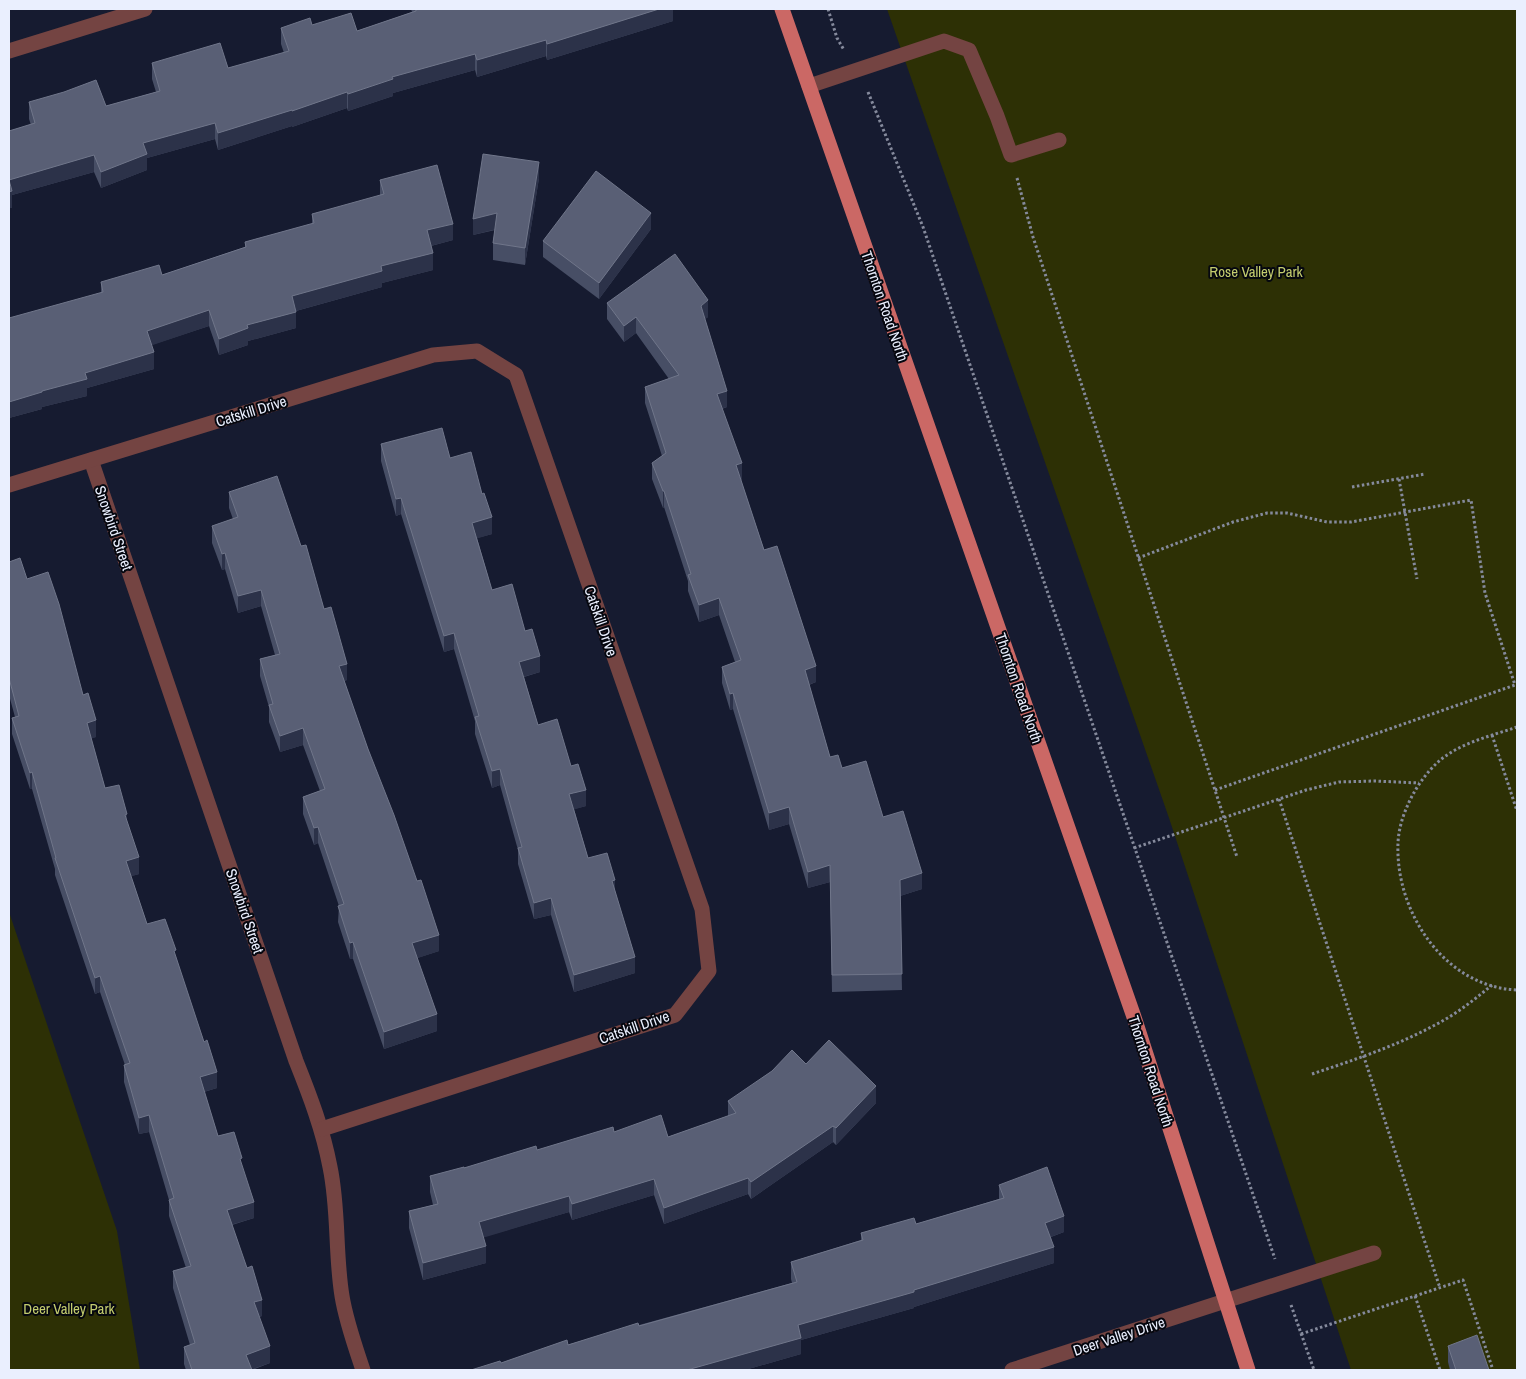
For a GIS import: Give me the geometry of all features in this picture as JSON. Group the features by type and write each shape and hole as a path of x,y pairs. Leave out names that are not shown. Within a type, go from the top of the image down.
{"main road":[{"name":"Thornton Road North","path":"782,9 1134,1017 1248,1370"}],"street":[{"path":"9,51 145,9"},
{"path":"809,86 944,41 968,50 997,116 1011,155 1059,140"},
{"name":"Catskill Drive","path":"9,485 433,355 477,351 516,375 702,909 709,971 675,1014 322,1129"},
{"name":"Snowbird Street","path":"91,460 290,1042 322,1129 336,1202 342,1297 363,1370"},
{"name":"Deer Valley Drive","path":"1012,1370 1374,1253"}],"path":[{"path":"828,9 837,38 857,70 874,104 923,227 1276,1263"},
{"path":"1011,155 1032,237 1237,857"},
{"path":"1352,487 1425,474"},
{"path":"1399,479 1417,579"},
{"path":"1138,558 1233,522 1267,513 1287,513 1327,522 1351,522 1470,500 1486,593 1515,685 1215,790"},
{"path":"1517,727 1459,748 1438,762 1419,783 1405,809 1398,840 1398,868 1405,897 1420,928 1438,952 1466,975 1503,989 1517,990"},
{"path":"1492,735 1517,811"},
{"path":"1134,848 1306,790 1340,782 1375,780 1419,783"},
{"path":"1279,799 1440,1288"},
{"path":"1312,1074 1400,1042 1435,1025 1457,1012 1493,985"},
{"path":"1301,1334 1463,1280 1494,1370"},
{"path":"1415,1296 1440,1370"},
{"path":"1291,1304 1314,1370"}],"green space":[{"name":"Rose Valley Park","path":"887,9 1517,9 1517,1370 1351,1370 1169,818"},
{"name":"Deer Valley Park","path":"9,912 117,1231 140,1370 9,1370"}],"building":[{"path":"416,9 659,9 547,44 546,40 477,60 475,54 392,77 393,79 348,94 347,92 218,133 215,123 143,143 147,154 101,172 94,155 9,180 9,131 35,123 29,102 96,80 106,106 160,91 152,63 220,43 228,68 289,51 281,28 310,18 312,25 351,13 357,31 416,11"},
{"path":"483,154 539,162 525,248 493,243 497,213 473,219"},
{"path":"437,165 453,224 427,230 433,253 381,266 382,271 292,296 296,312 247,325 248,328 219,339 209,310 147,331 154,352 85,373 87,379 9,402 9,318 103,292 101,282 159,265 162,275 246,247 245,242 314,223 312,214 384,194 380,180"},
{"path":"596,171 651,213 599,283 543,241"},
{"path":"9,180 12,191 9,192"},
{"path":"675,254 708,300 701,306 727,391 717,394 742,463 736,465 764,550 777,546 816,666 805,670 830,757 838,755 842,768 866,761 883,817 903,811 922,873 900,880 902,974 832,975 830,865 808,872 789,807 769,813 733,693 730,694 722,667 741,660 719,598 699,605 688,575 691,574 664,491 652,463 666,453 645,387 679,375 636,317 624,326 607,303"},
{"path":"442,428 450,458 471,452 482,494 484,493 492,517 472,523 492,590 512,584 525,631 532,629 540,656 519,662 538,725 557,719 571,766 578,764 586,790 569,794 588,858 607,853 615,880 612,881 635,957 574,975 551,898 534,903 518,848 522,847 500,769 492,771 475,717 479,716 454,633 444,636 401,498 396,499 381,444"},
{"path":"277,476 301,546 306,545 324,609 331,607 347,664 339,666 417,881 421,880 439,935 412,943 437,1014 384,1032 353,942 350,943 338,906 344,904 318,827 314,828 303,797 325,789 303,728 280,736 269,705 273,704 260,659 280,654 261,590 238,596 225,553 222,554 212,526 238,517 229,492"},
{"path":"20,558 27,579 48,572 59,604 83,695 88,693 96,720 87,723 105,788 119,785 127,814 125,815 139,857 126,861 147,924 165,919 204,1042 207,1040 217,1072 200,1077 218,1136 234,1132 242,1158 240,1159 254,1202 227,1210 247,1268 252,1266 262,1300 254,1302 270,1346 246,1355 252,1370 192,1370 184,1347 195,1343 173,1271 191,1266 169,1200 174,1198 149,1115 139,1118 124,1065 130,1063 100,976 95,978 55,858 32,772 30,773 12,718 19,716 9,678 9,562"},
{"path":"829,1040 876,1086 836,1128 833,1126 751,1182 748,1178 664,1208 654,1179 572,1204 569,1196 479,1222 486,1246 423,1263 409,1211 438,1204 430,1176 464,1168 536,1146 537,1150 613,1127 614,1132 661,1115 668,1137 736,1113 728,1101 772,1071 792,1050 806,1064"},
{"path":"1047,1167 1064,1216 1045,1223 1054,1247 914,1290 914,1292 798,1325 801,1338 687,1370 471,1370 500,1361 501,1363 567,1340 568,1345 638,1323 639,1326 797,1282 791,1262 863,1240 861,1233 914,1218 916,1224 1004,1198 999,1185"},
{"path":"1477,1335 1489,1370 1456,1370 1448,1346"}]}
